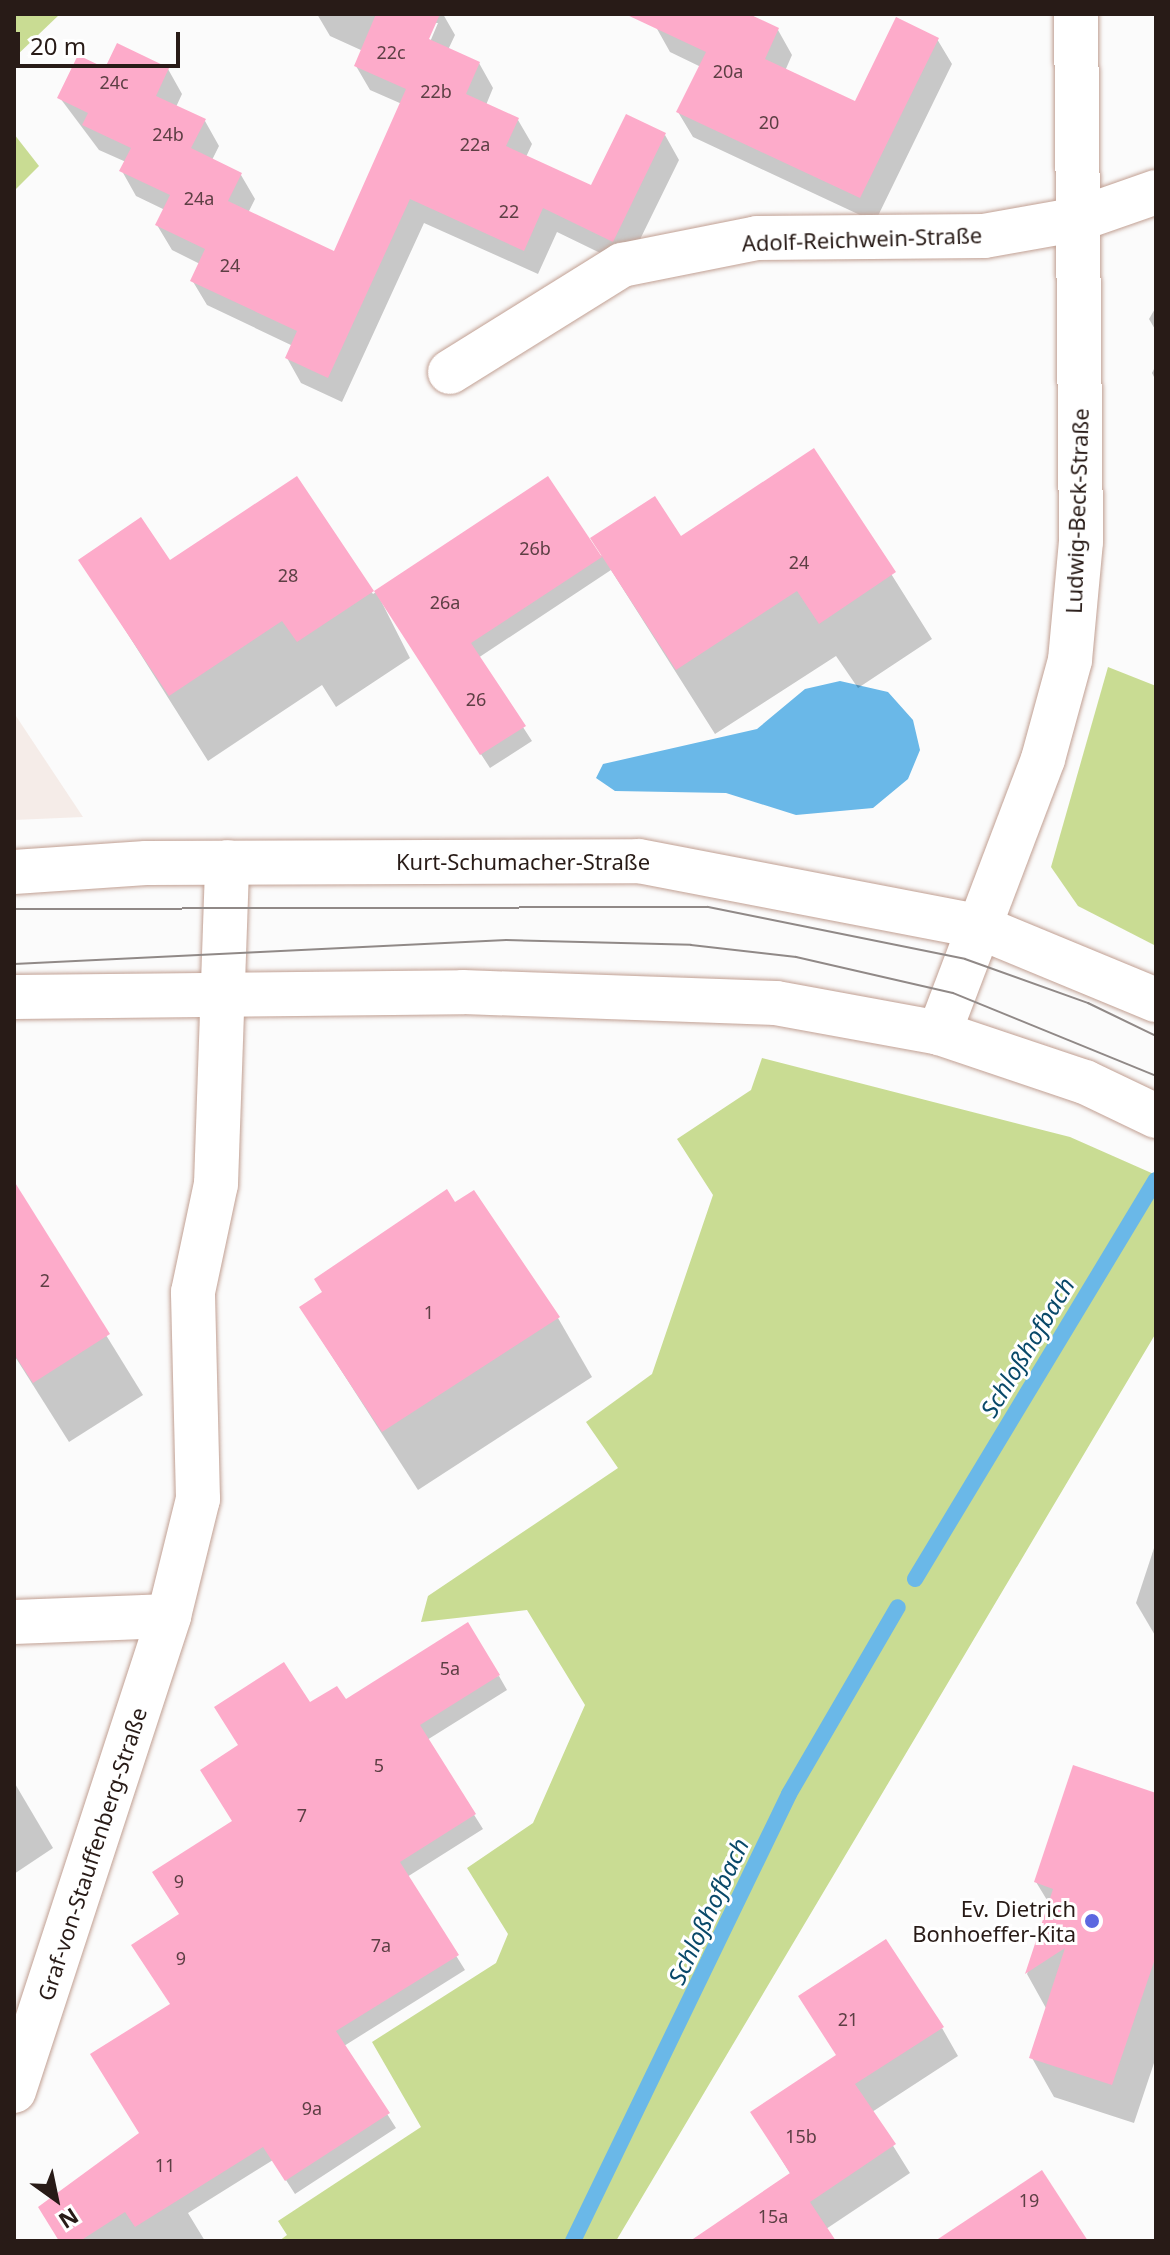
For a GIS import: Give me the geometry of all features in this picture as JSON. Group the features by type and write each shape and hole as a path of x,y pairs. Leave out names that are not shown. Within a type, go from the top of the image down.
{"street":[{"name":"Ludwig-Beck-Straße","path":"957,1039 977,926 1043,759 1070,660 1081,542 1076,14"},
{"name":"Adolf-Reichwein-Straße","path":"450,372 622,265 757,238 984,236 1079,219 1156,192"},
{"name":"Kurt-Schumacher-Straße","path":"14,872 227,862 639,861 977,926 1026,942 1156,1000"},
{"name":"Graf-von-Stauffenberg-Straße","path":"14,2091 169,1616 198,1499 193,1292 216,1184 227,862"},
{"path":"14,997 688,996 841,1012 957,1039 1085,1082 1156,1116"},
{"path":"14,1622 169,1616"}],"shaded area":[{"path":"14,713 83,817 14,820"}],"green space":[{"path":"14,14 60,14 14,58"},
{"path":"14,134 39,166 14,191"},
{"path":"1108,667 1156,686 1156,946 1078,906 1051,867"},
{"path":"762,1058 1070,1137 1156,1175 1156,1333 616,2241 279,2241 287,2235 278,2221 421,2127 372,2042 496,1963 508,1934 467,1868 533,1823 585,1705 527,1610 421,1622 428,1596 618,1468 586,1422 652,1374 713,1195 677,1139 751,1090"}],"water":[{"path":"840,681 888,692 913,720 920,750 908,779 873,808 796,815 726,793 615,791 596,778 603,764 757,729 805,689"}],"building":[{"path":"376,14 440,14 429,39 480,62 466,94 519,118 506,146 591,185 626,114 666,133 613,242 543,208 524,251 410,199 328,378 285,358 297,331 190,281 205,249 155,225 170,195 119,171 131,148 82,125 88,113 57,98 78,55 105,68 117,43 169,68 156,96 206,119 191,148 242,173 228,201 334,251 406,89 354,66"},
{"path":"625,14 749,14 779,28 765,59 855,101 896,17 939,38 860,198 676,112 706,52"},
{"path":"814,448 896,572 819,624 797,591 676,670 590,538 655,496 681,536"},
{"path":"297,476 374,591 297,642 282,621 169,696 78,560 141,517 170,560"},
{"path":"548,476 602,557 471,643 526,726 480,755 374,591"},
{"path":"14,1181 110,1334 33,1383 14,1354"},
{"path":"447,1189 455,1202 474,1190 560,1317 382,1432 299,1307 322,1292 314,1279"},
{"path":"468,1622 500,1675 420,1725 476,1814 400,1862 459,1955 336,2031 390,2113 285,2181 263,2147 135,2227 125,2212 80,2241 59,2241 38,2207 139,2133 90,2054 170,2004 131,1945 179,1914 152,1872 232,1821 200,1770 238,1745 214,1707 284,1662 310,1702 337,1686 346,1699"},
{"name":"Ev. Dietrich Bonhoeffer-Kita","path":"1073,1765 1156,1793 1156,1956 1112,2085 1029,2058 1065,1948 1025,1974 1053,1889 1034,1882"},
{"path":"886,1939 944,2027 855,2084 896,2144 810,2202 836,2241 690,2241 790,2173 750,2112 836,2055 798,1996"},
{"path":"1042,2170 1088,2241 935,2241"}],"waterway":[{"name":"Schloßhofbach","path":"915,1579 1156,1180"},
{"name":"Schloßhofbach","path":"573,2241 789,1794 898,1607"}],"tram line":[{"path":"14,909 708,907 965,959 1088,1003 1156,1036"},
{"path":"14,964 506,940 691,945 796,957 953,993 1156,1076"}],"place":[{"name":"Ev. Dietrich Bonhoeffer-Kita","path":"1092,1921"}]}
